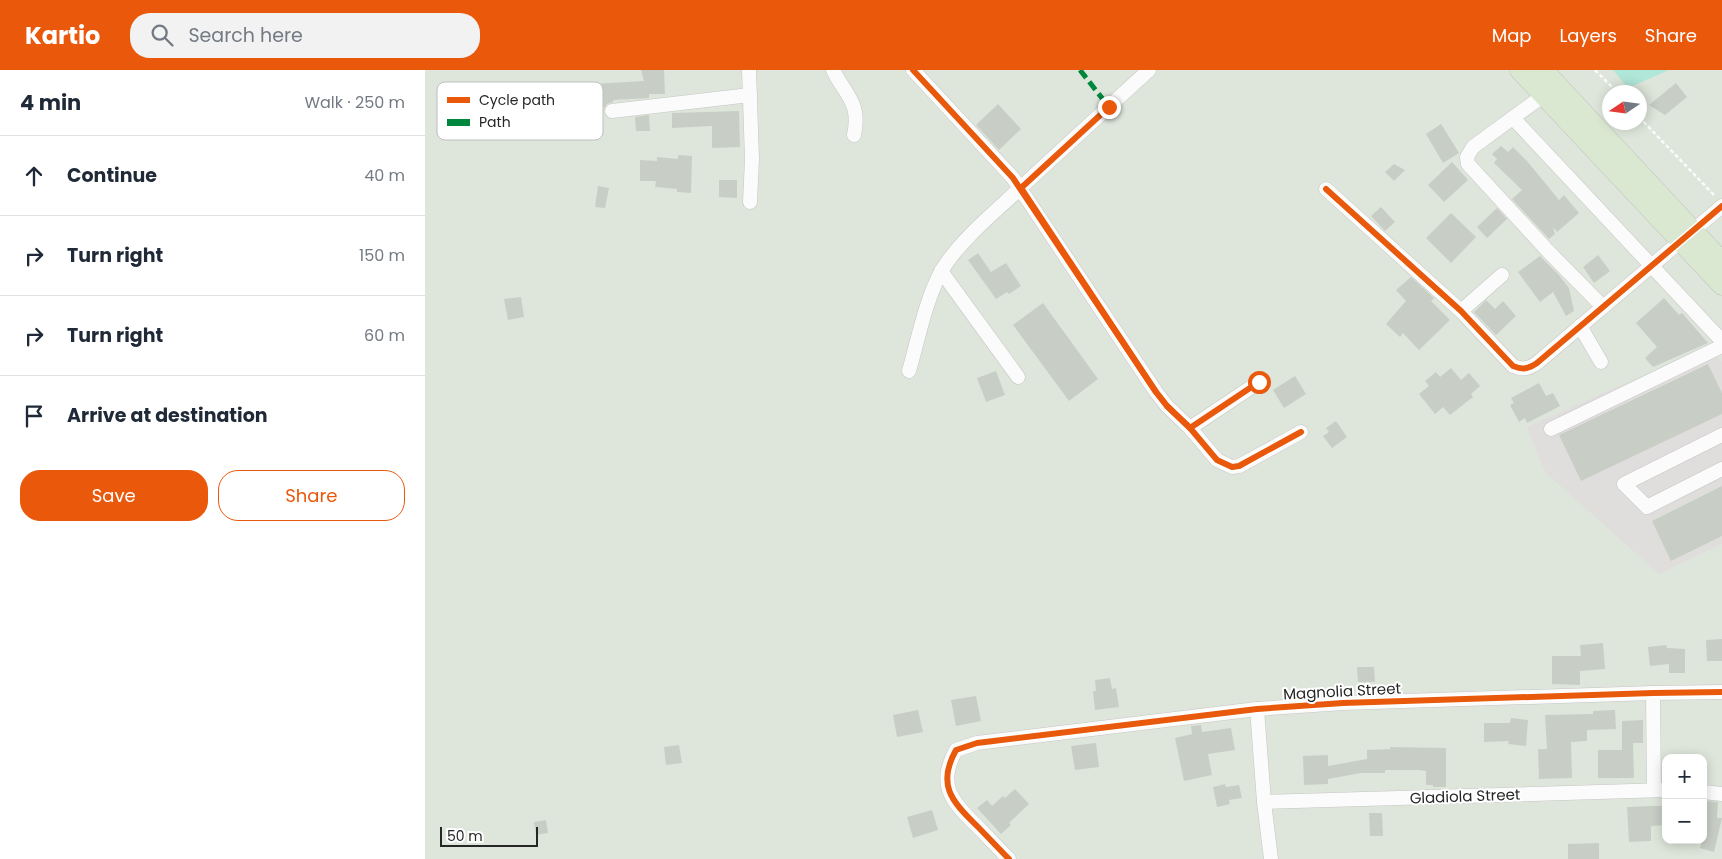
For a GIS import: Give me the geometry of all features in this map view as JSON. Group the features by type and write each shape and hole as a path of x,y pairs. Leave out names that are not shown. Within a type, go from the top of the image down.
{"highway":[{"path":"1520,70 1686,236 1722,262"},
{"path":"1543,70 1686,236 1722,285"}],"street":[{"path":"749,70 752,159 750,202"},
{"path":"833,70 853,103 856,112 857,122 854,134"},
{"path":"913,70 1007,170 1021,188 1156,392 1217,460 1232,467 1239,466 1301,432"},
{"path":"909,371 923,318 945,266 977,229 1149,70"},
{"path":"613,111 750,95"},
{"path":"1544,95 1473,147 1467,156 1468,164 1547,250 1603,307"},
{"path":"1513,118 1722,341"},
{"path":"1326,189 1461,311 1513,366 1521,369 1528,369 1537,363 1603,307 1686,236 1719,201"},
{"path":"945,266 1018,376"},
{"path":"1461,311 1502,275"},
{"path":"1580,326 1601,362"},
{"path":"1551,429 1722,346"},
{"path":"1190,428 1259,382"},
{"path":"1722,435 1625,484 1647,507 1722,469"},
{"name":"Magnolia Street","path":"1009,859 956,806 949,792 948,778 951,759 956,750 977,742 1257,709 1352,702 1722,692"},
{"path":"1653,693 1660,790"},
{"path":"1257,709 1271,859"},
{"name":"Gladiola Street","path":"1265,802 1660,790"},
{"path":"1707,792 1722,794"}],"path":[{"path":"1595,70 1610,85"},
{"path":"1647,124 1719,201"}],"shaded area":[{"path":"1613,70 1669,70 1635,85 1626,85"},
{"path":"1708,347 1722,362 1722,544 1659,574 1545,472 1527,427"}],"building":[{"path":"641,70 664,70 665,94 649,94 649,98 613,100 613,102 603,108 603,83 644,81"},
{"path":"1676,83 1687,97 1665,115 1649,105"},
{"path":"998,104 1021,129 999,150 976,125"},
{"path":"739,111 740,147 712,148 712,126 672,128 672,113"},
{"path":"649,115 650,131 636,131 635,117"},
{"path":"1441,124 1459,153 1443,163 1426,134"},
{"path":"1501,146 1508,152 1513,147 1559,200 1564,195 1579,213 1557,232 1553,227 1555,234 1549,239 1512,199 1522,190 1494,163 1497,159 1492,154"},
{"path":"678,155 692,156 691,193 677,192 677,189 655,187 656,181 640,181 640,160 657,161 657,157 678,159"},
{"path":"1452,162 1468,180 1444,202 1428,185"},
{"path":"1394,164 1405,170 1394,181 1385,172"},
{"path":"719,180 737,180 737,198 719,197"},
{"path":"598,186 609,188 605,208 595,207"},
{"path":"1381,207 1395,222 1385,231 1371,216"},
{"path":"1497,208 1507,219 1487,238 1477,227"},
{"path":"1451,213 1476,237 1451,263 1426,238"},
{"path":"978,253 991,272 1006,263 1021,286 1009,294 1007,292 996,299 968,260"},
{"path":"1598,255 1610,271 1594,283 1583,267"},
{"path":"1540,256 1569,288 1574,311 1566,316 1553,292 1540,302 1518,272"},
{"path":"1411,277 1434,298 1431,301 1450,320 1419,350 1403,333 1400,337 1386,324 1406,301 1396,290"},
{"path":"521,297 524,317 508,320 504,299"},
{"path":"1664,298 1679,315 1682,313 1708,343 1653,367 1645,358 1657,347 1636,323"},
{"path":"1486,300 1495,309 1503,301 1516,316 1496,335 1474,312"},
{"path":"1043,303 1098,379 1069,401 1013,325"},
{"path":"1708,364 1722,393 1722,414 1581,481 1559,435"},
{"path":"1451,368 1461,380 1469,373 1480,386 1471,394 1473,397 1450,415 1443,407 1435,414 1419,394 1429,386 1425,381 1436,372 1440,377"},
{"path":"996,371 1005,395 986,402 977,378"},
{"path":"1295,376 1306,394 1284,408 1273,390"},
{"path":"1539,383 1546,396 1553,393 1560,406 1527,423 1525,418 1519,422 1510,405 1514,403 1511,398"},
{"path":"1336,421 1347,437 1332,448 1323,436 1329,432 1326,428"},
{"path":"1722,486 1722,536 1671,561 1652,521"},
{"path":"1722,639 1722,661 1707,661 1706,640"},
{"path":"1603,643 1605,669 1580,671 1580,685 1552,684 1552,656 1581,656 1580,645"},
{"path":"1666,645 1667,648 1685,649 1685,673 1669,673 1669,664 1650,666 1648,647"},
{"path":"1357,667 1374,667 1375,682 1358,682"},
{"path":"1110,678 1112,689 1116,688 1119,707 1095,710 1093,691 1096,691 1095,680"},
{"path":"976,696 981,721 956,726 951,700"},
{"path":"918,710 923,732 897,737 893,715"},
{"path":"1615,710 1616,729 1587,730 1587,741 1571,742 1572,778 1539,779 1538,749 1547,749 1545,715 1593,714 1593,711"},
{"path":"1511,718 1528,720 1526,746 1508,744 1509,741 1484,742 1484,723 1510,723"},
{"path":"1643,720 1643,743 1633,743 1634,778 1598,778 1598,750 1622,750 1622,721"},
{"path":"1201,725 1202,732 1231,728 1235,750 1208,754 1212,775 1184,781 1175,738 1192,734 1191,726"},
{"path":"1096,743 1099,767 1075,770 1071,746"},
{"path":"679,745 682,763 666,765 664,747"},
{"path":"1390,747 1446,748 1446,787 1426,785 1426,771 1419,770 1385,770 1385,773 1361,773 1328,779 1328,784 1304,785 1303,756 1328,755 1328,766 1367,759 1367,750 1390,749"},
{"path":"1225,784 1226,787 1239,785 1242,798 1229,800 1230,804 1217,807 1213,787"},
{"path":"1015,789 1029,804 1009,823 1011,825 1001,834 977,808 987,800 992,806 1003,796 1005,798"},
{"path":"1707,801 1718,802 1717,818 1722,818 1714,852 1700,848 1701,844 1707,844"},
{"path":"1662,806 1662,825 1651,826 1651,841 1629,842 1627,807"},
{"path":"932,810 938,830 913,838 907,817"},
{"path":"1369,813 1382,813 1383,836 1370,836"},
{"path":"546,820 548,833 536,835 534,822"},
{"path":"1599,843 1599,859 1568,859 1568,844"}],"marked path":[{"path":"1080,70 1109,107"}],"cycle path":[{"path":"913,70 1013,178 1156,392 1217,460 1232,467 1239,466 1301,432"},
{"path":"1326,189 1461,311 1513,366 1520,368 1528,368 1537,363 1722,206"},
{"path":"1009,859 967,816 949,791 948,773 950,762 956,750 977,743 1257,709 1343,703 1722,692"}],"route":[{"path":"1109,107 1021,188 1045,228 1156,392 1167,406 1190,428 1259,382"}]}
